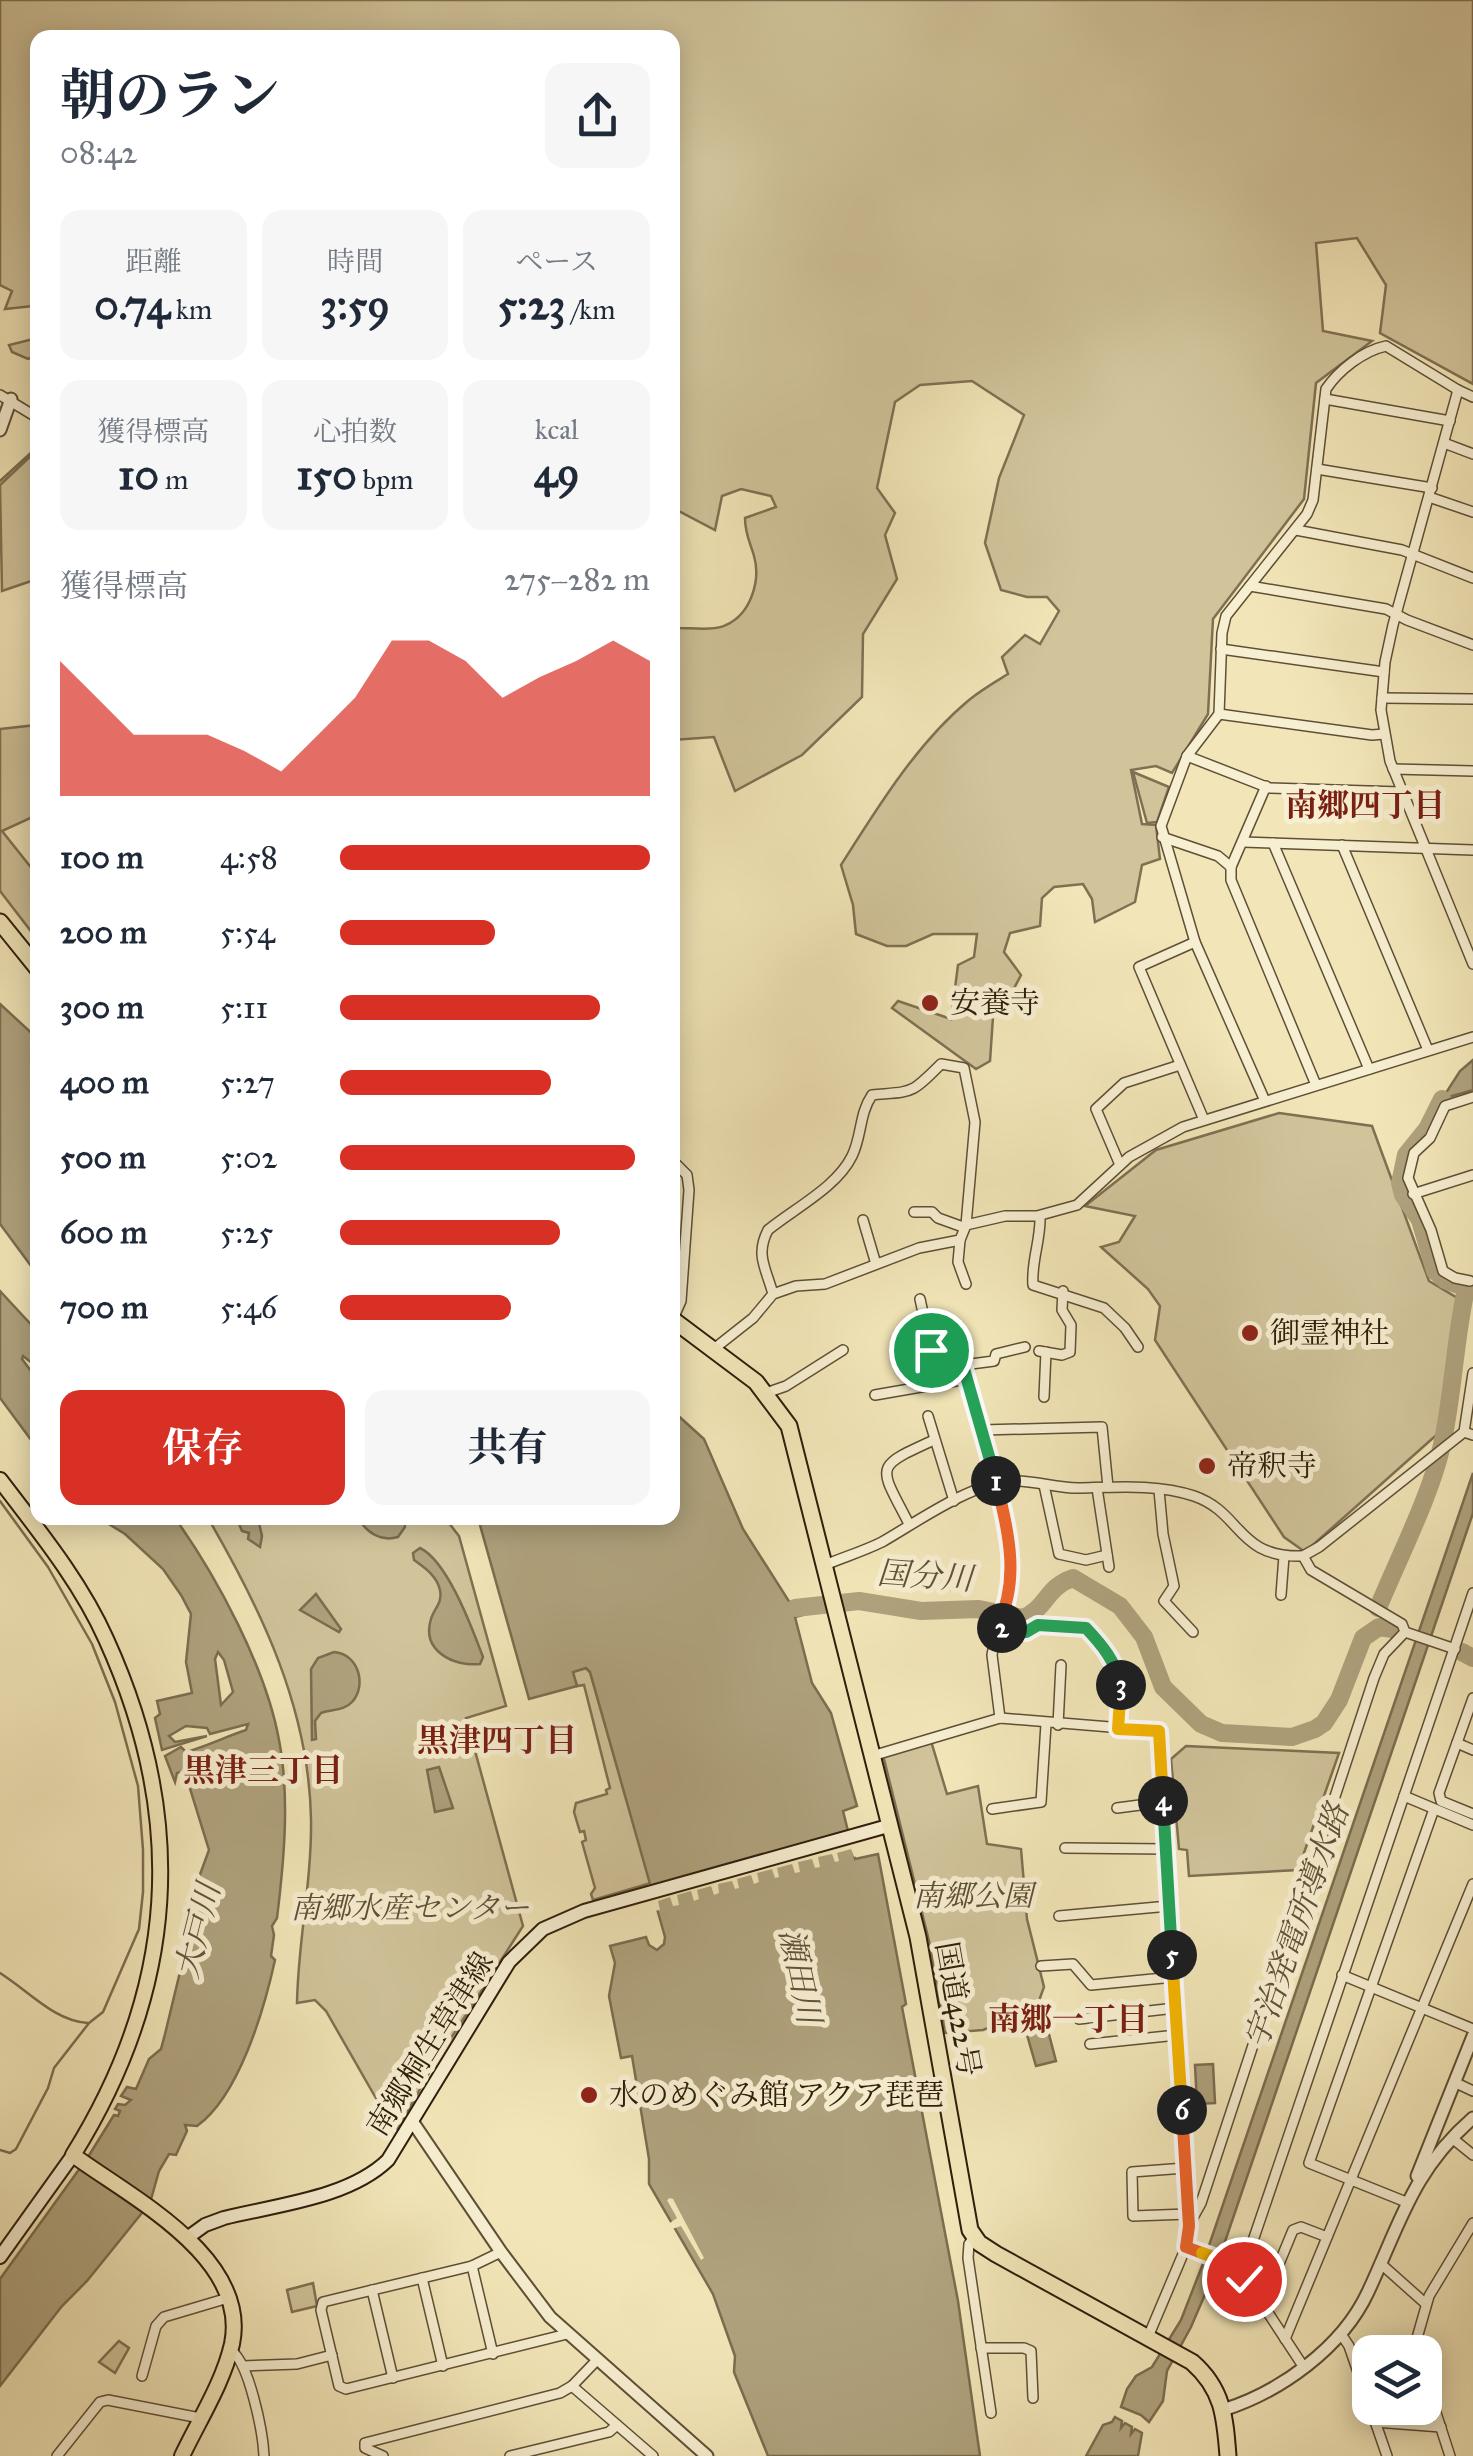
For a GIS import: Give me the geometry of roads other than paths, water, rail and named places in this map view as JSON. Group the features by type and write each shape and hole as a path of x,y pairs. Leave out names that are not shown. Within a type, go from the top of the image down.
{"highway":[{"path":"0,922 30,959"},
{"name":"国道422号","path":"680,1324 715,1348 766,1394 789,1426 922,1959 963,2204 974,2237"},
{"path":"974,2237 996,2254 1180,2354 1211,2381 1223,2410 1228,2456"}],"main road":[{"path":"0,1480 30,1522"},
{"path":"0,2257 76,2158 117,2075 151,1977 160,1888 152,1784 128,1693 105,1636 81,1593 32,1525"},
{"name":"南郷桐生草津線","path":"183,2235 224,2218 346,2188 366,2179 388,2160 509,1962 530,1938 563,1919 649,1892 888,1826"},
{"path":"76,2158 183,2235 216,2270 228,2298 232,2315 230,2350 182,2456"}],"street":[{"path":"1265,1101 1195,942 1161,826 1187,756 1219,714 1226,616 1296,530 1313,500 1326,389 1336,376 1373,349 1386,346 1473,397"},
{"path":"1458,390 1396,614 1382,698 1384,734 1393,769 1473,964"},
{"path":"0,430 6,397 30,413"},
{"path":"1325,400 1450,421"},
{"path":"1444,443 1473,454"},
{"path":"1317,470 1431,493 1473,512"},
{"path":"1296,530 1402,550 1473,578"},
{"path":"1250,586 1386,609 1473,645"},
{"path":"1221,649 1384,672"},
{"path":"1382,698 1473,699"},
{"path":"1219,714 1384,734"},
{"path":"1187,756 1266,786 1401,792"},
{"path":"1393,769 1473,772"},
{"path":"1266,786 1230,867 1231,880 1316,1085"},
{"path":"1162,837 1218,856 1230,867"},
{"path":"1244,842 1473,850"},
{"path":"1273,843 1369,1069"},
{"path":"1342,845 1428,1050"},
{"path":"1195,942 1138,967 1204,1120"},
{"path":"914,1212 932,1212 964,1226 1005,1216 1040,1216 1077,1204 1120,1165 1183,1127 1473,1037"},
{"path":"773,1294 759,1258 768,1230 841,1174 855,1148 864,1107 872,1095 914,1091 941,1064 964,1068 975,1108 958,1262 966,1284"},
{"path":"1120,1165 1096,1109 1124,1083 1180,1065"},
{"path":"1470,1281 1443,1271 1431,1230 1408,1178 1414,1154 1430,1138 1445,1106 1473,1097"},
{"path":"680,1168 687,1175 689,1190 680,1303"},
{"path":"1413,1194 1473,1175"},
{"path":"1040,1216 1040,1236 1032,1263 1033,1283 1104,1308 1126,1328 1138,1348"},
{"path":"864,1220 876,1264"},
{"path":"715,1348 753,1318 773,1294 796,1286 825,1284 919,1248 960,1240"},
{"path":"1044,1398 1042,1351 1062,1355 1070,1352 1071,1325 1062,1310 1063,1291"},
{"path":"920,1299 931,1350 966,1374 997,1484 1012,1562 1007,1606 998,1624 992,1655 1000,1718"},
{"path":"875,1396 966,1374 971,1364 994,1361 996,1354 1025,1347"},
{"path":"766,1394 843,1350"},
{"path":"825,1565 880,1543 954,1501 1014,1481 1185,1493 1208,1501 1254,1546 1284,1556 1302,1556 1447,1444 1469,1433 1473,1373"},
{"path":"928,1416 954,1501"},
{"path":"982,1430 1102,1427 1102,1488 1109,1568"},
{"path":"909,1524 888,1484 886,1468 890,1460 934,1440"},
{"path":"1044,1485 1059,1554 1086,1560 1107,1555"},
{"path":"1159,1490 1174,1586 1164,1601 1193,1632"},
{"path":"1281,1595 1284,1556"},
{"path":"1302,1556 1311,1570 1402,1624 1405,1632"},
{"path":"1304,2366 1244,2279 1244,2268 1473,1593"},
{"path":"998,1624 1026,1632 1038,1625 1086,1628 1117,1668 1121,1686 1118,1729"},
{"path":"1405,1632 1455,1649"},
{"path":"1189,2226 1200,2203 1374,1678 1384,1654 1405,1632"},
{"path":"1058,1725 1061,1665"},
{"path":"1473,1698 1438,1793 1441,1800 1473,1814"},
{"path":"870,1756 1000,1718 1159,1731 1190,2249 1148,2337"},
{"path":"992,1808 1041,1802 1046,1724"},
{"path":"1457,1743 1473,1750"},
{"path":"1404,1796 1473,1826"},
{"path":"1117,1808 1163,1802"},
{"path":"1409,2196 1309,2163 1434,1809"},
{"path":"1065,1848 1166,1849"},
{"path":"1285,2339 1473,1884"},
{"path":"1059,1916 1169,1906"},
{"path":"1041,1966 1073,1964 1092,1985 1174,1977"},
{"path":"1342,1974 1473,2028"},
{"path":"1079,2019 1176,2008"},
{"path":"1090,2044 1177,2034"},
{"path":"1223,2410 1256,2399 1304,2366 1341,2334 1361,2305 1473,2036"},
{"path":"1454,2082 1473,2091"},
{"path":"1409,2196 1452,2138 1473,2118"},
{"path":"412,2121 534,2298 567,2334 707,2456"},
{"path":"1435,2128 1473,2155"},
{"path":"1185,2168 1132,2172 1133,2216 1188,2214"},
{"path":"1420,2335 1426,2304 1473,2223"},
{"path":"1262,2305 1293,2230 1301,2227 1327,2238"},
{"path":"974,2237 968,2258 991,2413"},
{"path":"1190,2249 1244,2268"},
{"path":"501,2252 472,2266 323,2302 321,2310 339,2386 346,2390 567,2334"},
{"path":"1380,2262 1426,2304"},
{"path":"472,2266 493,2354"},
{"path":"422,2278 443,2366"},
{"path":"372,2290 392,2378"},
{"path":"142,2376 159,2322 173,2313 228,2298"},
{"path":"1341,2334 1352,2357"},
{"path":"981,2348 1031,2350 1034,2398"},
{"path":"230,2350 240,2356 264,2456"},
{"path":"243,2366 297,2364 332,2354"},
{"path":"383,2456 365,2448 365,2442 560,2394 597,2360"},
{"path":"572,2386 654,2456"},
{"path":"57,2456 100,2402 108,2400 200,2418"},
{"path":"510,2456 543,2452 610,2432 616,2424"},
{"path":"1376,2425 1387,2456"},
{"path":"1415,2425 1441,2427 1450,2456"},
{"path":"67,2443 69,2456"}],"water":[{"path":"0,1004 30,1032 30,1265 0,1224"},
{"path":"1473,1060 1473,1090 1442,1099 1460,1071"},
{"path":"0,1291 30,1323 30,1362 23,1356 22,1359 30,1370 30,1439 0,1398"},
{"name":"瀬田川","path":"680,1417 704,1439 743,1529 790,1603 814,1600 818,1611 795,1617 812,1683 831,1713 857,1806 843,1811 855,1859 878,1854 906,2004 902,2007 958,2301 980,2456 768,2456 734,2372 735,2356 713,2294 649,2184 649,2159 632,2056 621,2058 609,1996 615,1963 610,1946 646,1937 657,1950 665,1937 590,1672 586,1668 573,1672 577,1686 529,1699 480,1525 680,1525"},
{"name":"宇治発電所導水路","path":"1473,1473 1473,1513 1215,2271 1167,2371 1163,2401 1149,2422 1121,2407 1127,2389 1136,2376 1152,2367 1181,2320 1202,2266"},
{"name":"大戸川","path":"110,1525 180,1525 223,1595 263,1683 279,1740 284,1784 282,1874 277,1918 272,1926 271,1956 275,1960 257,2027 225,2094 197,2126 185,2125 187,2131 176,2155 169,2154 159,2171 150,2203 0,2386 0,2279 114,2115 118,2116 118,2104 125,2105 131,2100 121,2096 127,2087 136,2089 149,2059 161,2049 165,2034 180,1972 188,1907 209,1850 188,1782 192,1774 188,1770 177,1773 175,1782 165,1756 181,1747 186,1752 246,1730 248,1724 210,1734 207,1728 186,1726 169,1736 175,1742 207,1736 162,1750 155,1718 160,1714 157,1701 192,1693 186,1662 191,1614 163,1569","holes":["218,1652 233,1692 221,1705 215,1659"]},
{"path":"240,1525 259,1525 260,1547 248,1539 249,1533"},
{"path":"364,1525 405,1527 398,1537 386,1538"},
{"path":"420,1548 441,1568 459,1599 483,1657 480,1664 450,1660 435,1648 429,1630 441,1594 433,1576 414,1560 413,1553"},
{"path":"316,1594 341,1629 339,1632 300,1610"},
{"path":"334,1652 355,1664 359,1688 349,1705 321,1713 315,1721 316,1739 312,1740 311,1669 318,1658"},
{"path":"439,1767 453,1808 435,1812 427,1770"},
{"path":"1046,2023 1056,2061 1036,2066 1025,2028"},
{"path":"1213,2064 1215,2103 1197,2104 1195,2065"},
{"path":"1115,2417 1122,2421 1121,2428 1125,2423 1132,2427 1131,2434 1135,2429 1142,2433 1138,2456 1086,2456 1103,2425"}],"waterway":[{"path":"0,481 30,454"},
{"path":"1378,1608 1438,1460 1465,1294 1464,1287 1445,1280 1435,1271 1420,1220 1403,1195 1400,1183 1406,1155 1427,1129 1442,1099"},
{"path":"0,1501 48,1567 92,1644 115,1702 138,1786 143,1850 139,1929 103,2012 89,2023 54,2068 48,2088 16,2149 10,2153 0,2150"},
{"name":"国分川","path":"795,1608 859,1601 921,1611 979,1609 1023,1618 1073,1578 1120,1606 1144,1637 1163,1687 1201,1724 1222,1733 1292,1737 1324,1723 1339,1700 1363,1638 1379,1627 1399,1630"},
{"name":"国分川","path":"1462,1652 1473,1658"},
{"path":"0,1973 53,2011 88,2023"}],"place":[{"name":"安養寺","path":"930,1003"},
{"name":"御霊神社","path":"1250,1333"},
{"name":"帝釈寺","path":"1207,1466"},
{"name":"水のめぐみ館 アクア琵琶","path":"589,2095"}],"district":[{"name":"南郷四丁目","path":"1365,805"},
{"name":"黒津四丁目","path":"497,1740"},
{"name":"黒津三丁目","path":"263,1770"},
{"name":"南郷一丁目","path":"1068,2019"}],"park label":[{"name":"南郷公園","path":"973,1896"},
{"name":"南郷水産センター","path":"410,1908"}]}
